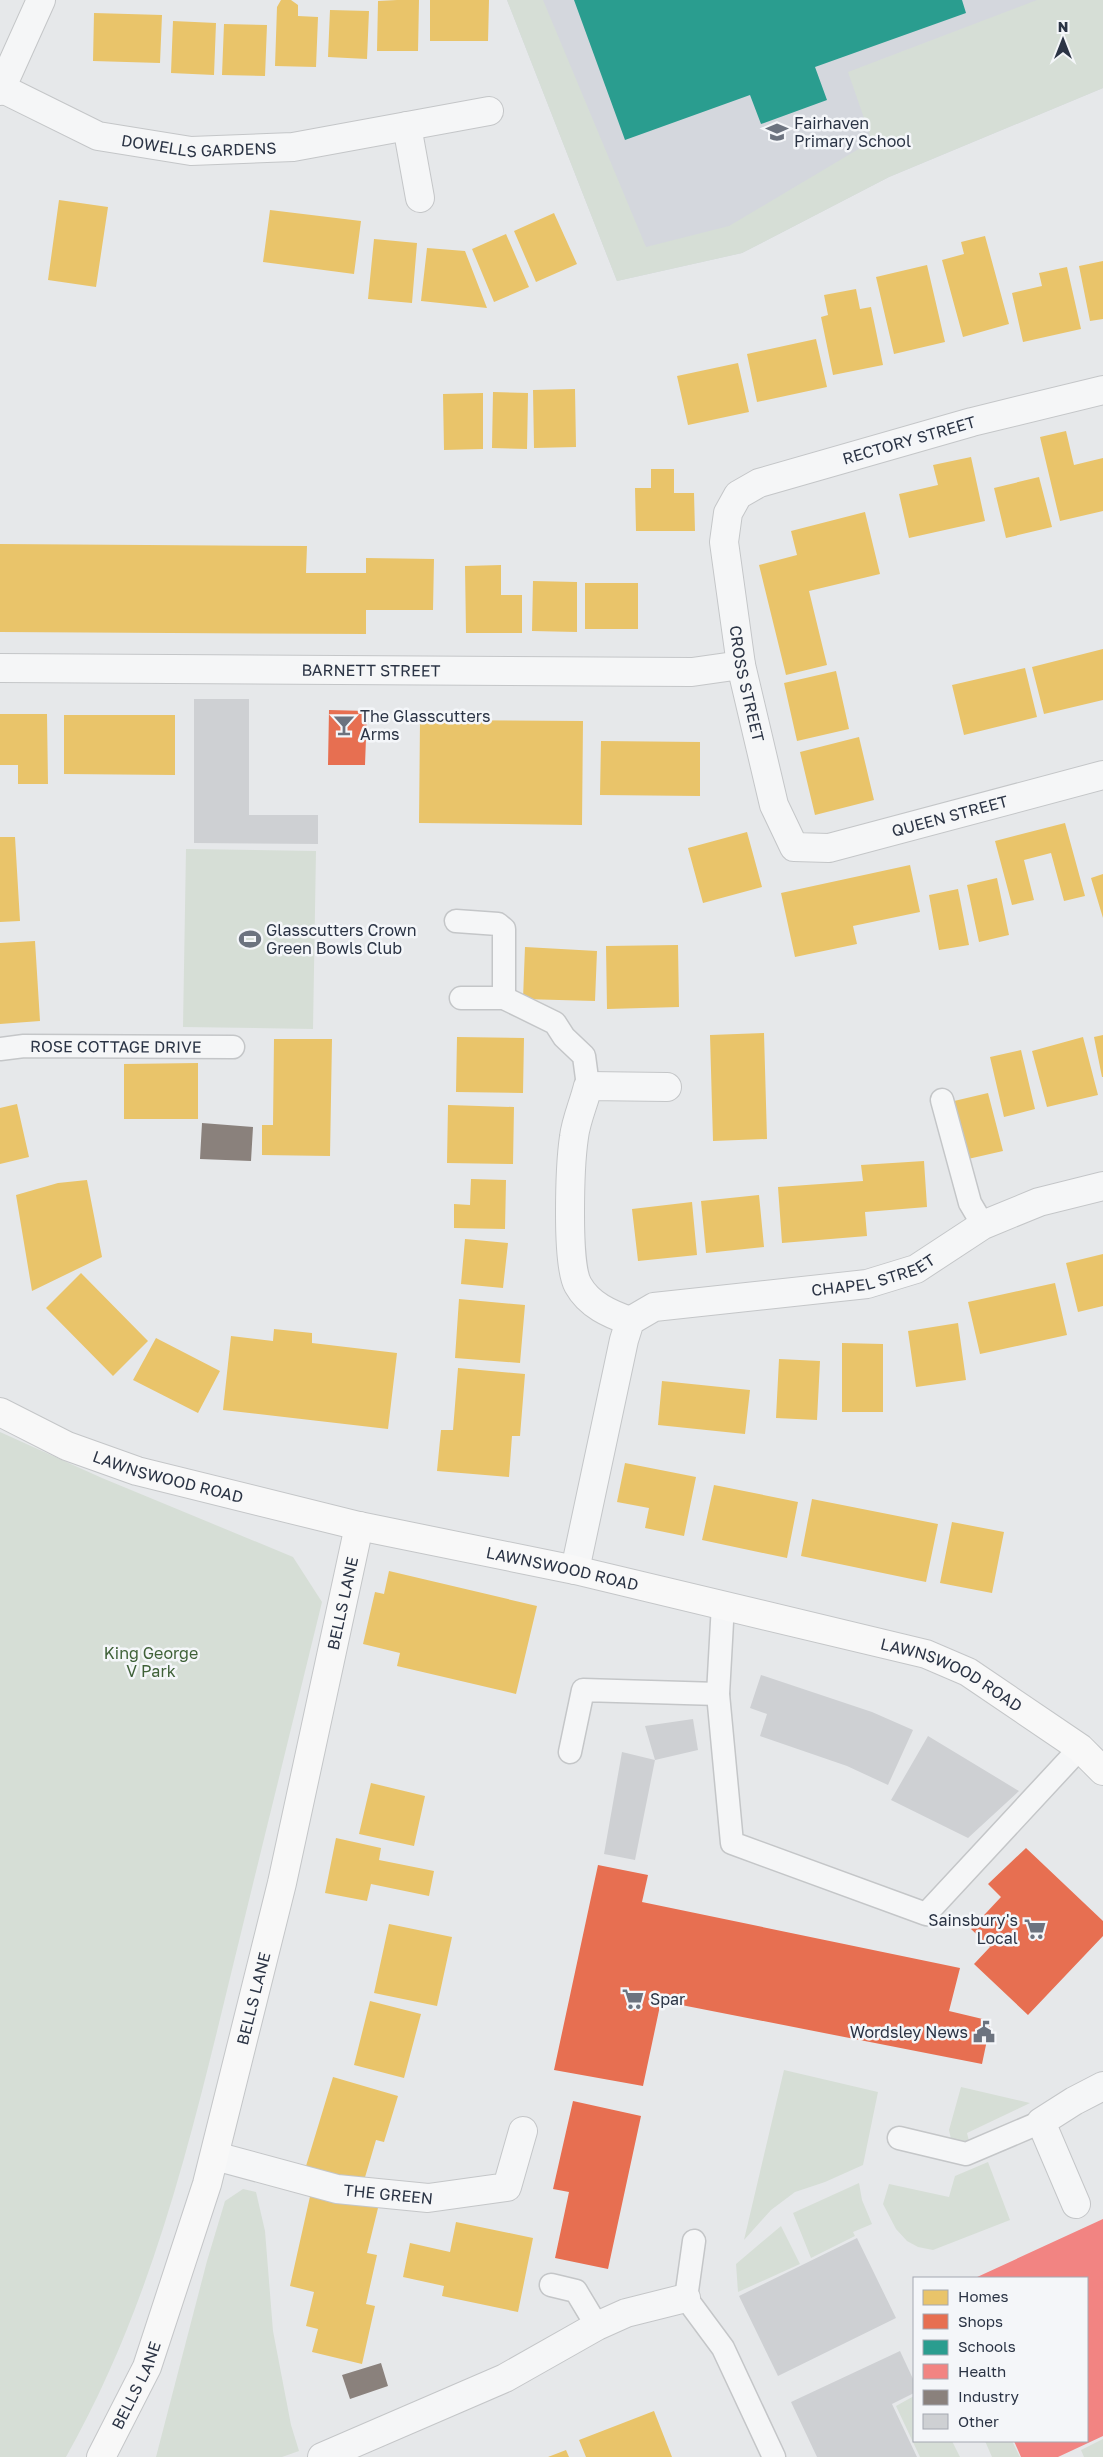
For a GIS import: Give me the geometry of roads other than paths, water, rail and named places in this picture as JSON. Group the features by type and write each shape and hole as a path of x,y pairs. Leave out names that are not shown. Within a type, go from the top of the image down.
{"street":[{"path":"1,90 41,0"},
{"name":"DOWELLS GARDENS","path":"1,90 98,136 191,151 293,147 489,111"},
{"path":"407,126 420,198"},
{"name":"RECTORY STREET","path":"728,513 738,495 758,483 972,422 1103,390"},
{"name":"CROSS STREET","path":"728,513 724,542 741,665 774,805 794,847"},
{"name":"BARNETT STREET","path":"0,668 692,672 741,665"},
{"name":"QUEEN STREET","path":"794,847 829,848 1103,775"},
{"path":"575,1570 624,1340 630,1321 605,1312 577,1285 571,1263 570,1215 574,1136 588,1086 666,1086"},
{"name":"CHAPEL STREET","path":"630,1321 654,1306 867,1284 916,1269 983,1224 1039,1202 1103,1186"},
{"name":"LAWNSWOOD ROAD","path":"0,1412 67,1446 137,1471 359,1526 575,1570 926,1654 968,1672 1080,1748 1103,1772"},
{"name":"BELLS LANE","path":"101,2457 147,2367 215,2156 282,1883 359,1526"},
{"path":"1076,2204 1041,2122 1074,2101 1103,2086"},
{"name":"THE GREEN","path":"215,2156 337,2189 428,2198 507,2187 523,2131"},
{"path":"327,2456 505,2378 597,2326 626,2313 686,2298"}],"lane":[{"path":"456,921 498,924 504,929 504,998"},
{"path":"461,998 504,998 556,1023 564,1037 584,1056 588,1086"},
{"name":"ROSE COTTAGE DRIVE","path":"0,1049 24,1046 233,1047"},
{"path":"942,1100 970,1202 983,1224"},
{"path":"723,1604 718,1694 732,1843 926,1914 1080,1748"},
{"path":"570,1752 583,1690 718,1694"},
{"path":"898,2138 966,2154 1041,2122"},
{"path":"694,2241 686,2298 723,2348 774,2457"},
{"path":"551,2285 576,2291 597,2326"}],"place":[{"name":"Fairhaven Primary School","path":"777,132"},
{"name":"The Glasscutters Arms","path":"344,725"},
{"name":"Glasscutters Crown Green Bowls Club","path":"250,939"},
{"name":"Sainsbury's Local","path":"1035,1929"},
{"name":"Spar","path":"633,1999"},
{"name":"Wordsley News","path":"984,2032"}],"park label":[{"name":"King George V Park","path":"151,1662"}]}
